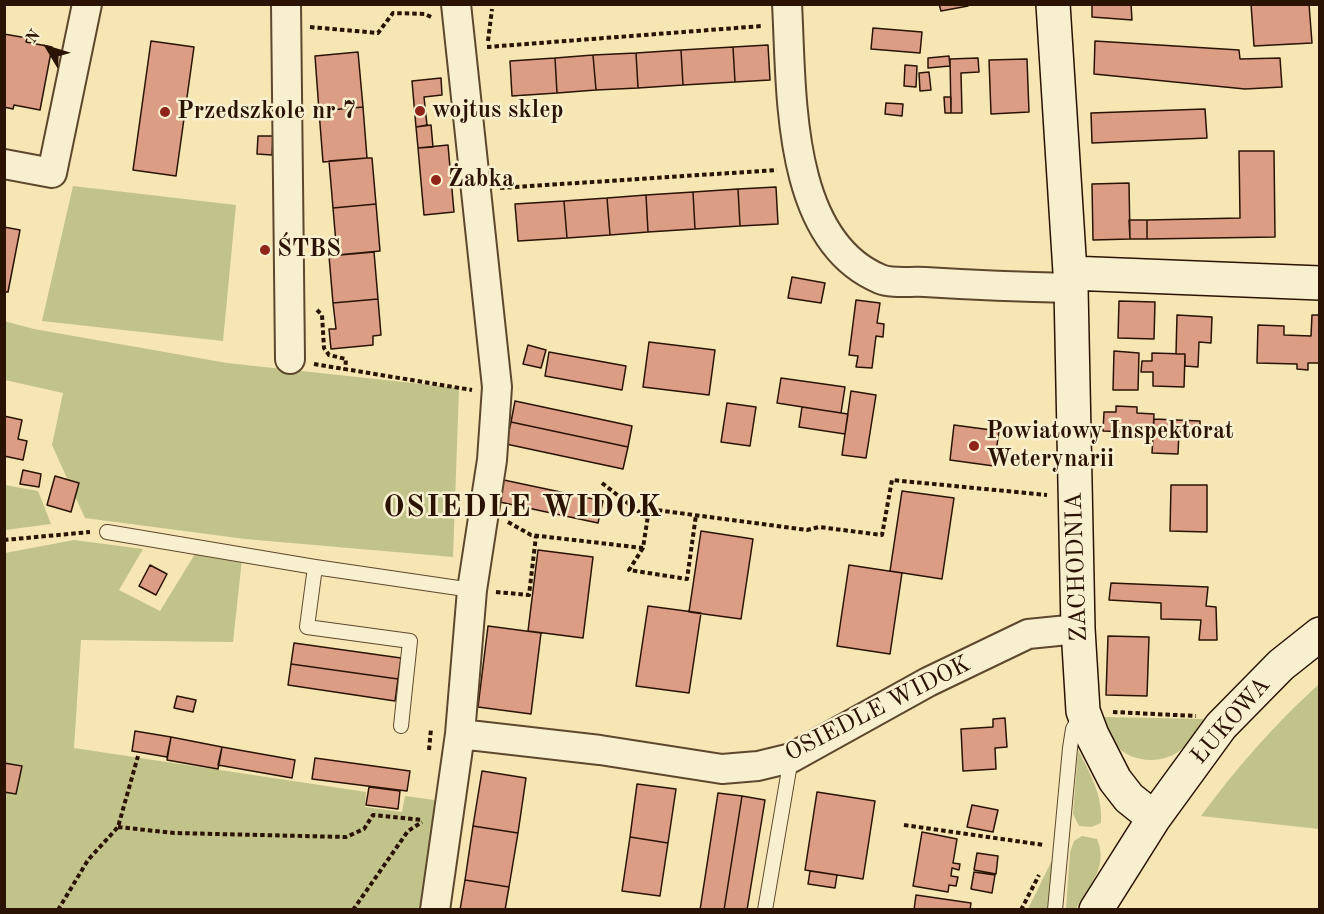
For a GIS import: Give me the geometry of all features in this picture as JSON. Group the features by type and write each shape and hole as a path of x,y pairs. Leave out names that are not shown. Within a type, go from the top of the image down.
{"street":[{"path":"4,164 52,173 87,4"},
{"path":"286,4 290,359"},
{"name":"ZACHODNIA","path":"1053,4 1070,280 1078,629 1083,711 1092,735 1115,780 1129,798 1154,818"},
{"path":"435,909 460,734 472,590 492,460 497,387 453,9"},
{"path":"787,14 795,128 802,169 824,227 835,245 852,263 882,280 1320,283"},
{"name":"OSIEDLE WIDOK","path":"460,734 600,750 722,770 758,766 791,758 928,682 1028,634 1078,629"},
{"name":"ŁUKOWA","path":"1154,818 1221,726 1281,665 1320,634"},
{"path":"1096,909 1154,818"}],"lane":[{"path":"107,532 315,567 472,590"},
{"path":"315,567 307,627 410,641 401,726"},
{"path":"1055,909 1070,748 1074,729 1083,711"},
{"path":"765,909 791,758"}],"path":[{"path":"308,27 378,33 393,13 425,14 436,19 453,9"},
{"path":"488,57 487,45 492,9"},
{"path":"487,45 787,14"},
{"path":"499,188 802,169"},
{"path":"498,176 500,199"},
{"path":"316,300 317,312 322,315 324,348 328,355 346,359 345,371"},
{"path":"290,359 345,371 467,391 497,387"},
{"path":"696,515 687,579 629,570 643,548 649,509 696,515 807,530 819,527 882,535 892,480 1075,497"},
{"path":"602,483 647,518"},
{"path":"484,508 536,536 643,548"},
{"path":"4,540 70,533 107,532"},
{"path":"472,590 530,595 536,536"},
{"path":"1083,711 1209,716 1221,726"},
{"path":"429,753 431,729"},
{"path":"58,909 88,860 118,827 138,756"},
{"path":"422,822 423,810"},
{"path":"118,827 174,833 346,837 364,829 373,815 422,822"},
{"path":"353,909 408,831 422,822"},
{"path":"904,825 1054,846"}],"green space":[{"path":"73,186 236,205 223,341 42,321"},
{"path":"4,321 34,329 227,363 459,388 453,557 245,539 85,518 52,445 63,393 5,380"},
{"path":"5,485 38,491 51,524 5,530"},
{"path":"74,540 143,549 119,590 160,611 195,554 242,559 233,642 81,640 74,748 366,792 365,807 402,812 405,796 442,801 426,909 5,910 5,553"},
{"path":"1319,684 1319,829 1201,816 1257,747"},
{"path":"1103,717 1204,719 1193,737 1178,752 1162,759 1144,760 1135,758 1120,749 1112,740"},
{"path":"1078,750 1095,785 1100,803 1101,823 1091,827 1079,826 1073,814"},
{"path":"1082,836 1097,839 1101,858 1096,876 1076,909 1066,909 1070,852 1074,841"},
{"path":"1058,848 1053,909 1028,909"}],"building":[{"path":"939,4 968,4 968,6 941,11"},
{"path":"1092,4 1131,4 1132,20 1092,17"},
{"path":"1251,4 1309,4 1312,43 1254,46"},
{"path":"873,28 922,32 920,53 871,49"},
{"path":"4,34 27,38 26,42 52,47 40,110 14,105 13,109 4,107"},
{"path":"151,41 194,47 176,176 133,170"},
{"path":"1095,41 1239,50 1240,59 1280,58 1282,87 1245,89 1094,74"},
{"path":"768,45 770,80 735,82 733,47"},
{"path":"733,47 735,82 683,85 681,50"},
{"path":"681,50 683,85 638,88 636,53"},
{"path":"358,52 363,107 319,111 315,56"},
{"path":"636,53 638,88 596,90 593,55"},
{"path":"593,55 596,90 557,93 555,58"},
{"path":"949,56 950,66 928,68 928,58"},
{"path":"555,58 557,93 512,96 510,61"},
{"path":"978,58 979,72 961,73 962,113 951,113 950,59"},
{"path":"1027,59 1029,112 991,114 989,60"},
{"path":"905,65 917,66 916,87 904,86"},
{"path":"929,72 931,90 920,91 919,73"},
{"name":"wojtus sklep","path":"441,78 442,95 424,97 427,125 416,127 412,81"},
{"path":"944,97 951,97 951,113 945,113"},
{"path":"886,103 903,104 902,116 885,114"},
{"path":"363,107 367,158 323,162 319,111"},
{"path":"1205,109 1207,138 1092,143 1091,113"},
{"path":"431,125 433,147 418,148 416,127"},
{"path":"258,136 273,136 272,155 257,154"},
{"name":"Żabka","path":"448,145 454,212 424,215 418,148"},
{"path":"1239,151 1274,151 1275,237 1147,239 1147,220 1240,218"},
{"path":"372,158 376,204 333,208 329,161"},
{"path":"1129,183 1130,239 1093,240 1092,184"},
{"path":"776,187 778,224 740,226 738,189"},
{"path":"738,189 740,226 695,229 693,192"},
{"path":"693,192 695,229 648,232 646,195"},
{"path":"646,195 648,232 610,235 607,198"},
{"path":"607,198 610,235 567,238 564,201"},
{"path":"564,201 567,238 518,241 515,204"},
{"path":"376,204 380,251 337,255 333,208"},
{"path":"1129,220 1147,220 1147,239 1130,239"},
{"path":"4,227 20,230 8,292 4,292"},
{"path":"374,252 378,299 333,303 329,256"},
{"path":"792,277 825,283 821,303 788,298"},
{"path":"378,299 381,335 373,336 373,345 331,349 329,329 336,329 333,303"},
{"path":"856,300 880,303 877,323 884,324 883,337 876,336 872,368 856,367 858,356 849,355"},
{"path":"1119,301 1155,302 1154,339 1118,338"},
{"path":"1177,315 1212,317 1211,343 1199,342 1198,367 1185,366 1185,354 1176,354"},
{"path":"1312,315 1320,315 1320,363 1308,363 1308,370 1297,369 1297,364 1257,363 1258,325 1284,326 1284,335 1311,336"},
{"path":"649,342 715,350 709,395 643,387"},
{"path":"528,345 546,350 541,368 523,364"},
{"path":"1114,351 1139,353 1138,390 1113,390"},
{"path":"549,352 626,366 622,390 545,376"},
{"path":"1152,353 1185,354 1184,387 1153,386 1153,372 1141,372 1142,361 1152,361"},
{"path":"781,378 845,387 841,413 777,403"},
{"path":"851,391 876,395 866,458 842,455"},
{"path":"515,401 632,426 628,447 511,422"},
{"path":"727,403 756,407 750,446 721,442"},
{"path":"1116,406 1137,407 1137,413 1154,414 1153,433 1103,431 1104,412 1116,412"},
{"path":"802,407 848,414 845,434 799,427"},
{"path":"4,416 22,420 18,439 27,441 23,460 4,456"},
{"path":"1154,419 1200,421 1200,432 1179,432 1178,454 1152,453"},
{"path":"511,422 628,447 623,469 506,444"},
{"name":"Powiatowy Inspektorat Weterynarii","path":"954,425 999,431 994,466 950,460"},
{"path":"23,470 41,474 39,487 20,484"},
{"path":"55,476 79,483 71,512 47,505"},
{"path":"499,479 603,501 598,523 495,501"},
{"path":"1171,485 1207,485 1207,532 1170,531"},
{"path":"902,491 954,498 942,579 890,571"},
{"path":"701,531 753,539 741,619 689,612"},
{"path":"538,550 593,557 583,638 528,631"},
{"path":"150,565 167,574 156,595 139,586"},
{"path":"849,565 902,573 890,654 837,646"},
{"path":"1111,583 1208,587 1206,606 1216,607 1217,640 1199,640 1201,620 1161,619 1161,603 1109,600"},
{"path":"648,606 701,613 689,693 636,686"},
{"path":"488,626 541,633 531,714 478,707"},
{"path":"1108,636 1149,637 1147,696 1106,695"},
{"path":"294,643 401,658 398,679 291,664"},
{"path":"291,664 398,679 395,701 288,685"},
{"path":"177,696 196,700 193,712 174,708"},
{"path":"1005,718 1007,747 995,748 996,769 963,771 961,729 993,727 993,719"},
{"path":"135,731 171,737 167,757 132,751"},
{"path":"171,737 222,747 218,769 167,760"},
{"path":"222,747 295,760 292,778 218,765"},
{"path":"315,758 410,771 407,791 312,779"},
{"path":"4,763 22,766 16,794 4,792"},
{"path":"482,771 526,778 518,833 473,826"},
{"path":"637,784 676,789 668,843 630,837"},
{"path":"369,787 400,791 398,809 366,805"},
{"path":"817,792 875,801 863,879 805,870"},
{"path":"718,793 742,796 724,910 700,910"},
{"path":"742,796 765,800 747,910 724,910"},
{"path":"972,805 998,810 993,832 967,827"},
{"path":"473,826 518,833 509,887 465,880"},
{"path":"922,832 957,839 953,863 960,864 959,870 952,868 951,876 958,877 956,886 949,885 948,892 913,886"},
{"path":"630,837 668,843 660,896 622,891"},
{"path":"977,853 998,856 996,874 974,870"},
{"path":"810,871 837,875 835,888 808,884"},
{"path":"974,872 995,875 992,893 971,889"},
{"path":"465,880 509,887 505,910 460,910"},
{"path":"916,895 971,903 970,910 914,910"}],"place":[{"name":"wojtus sklep","path":"420,111"},
{"name":"Przedszkole nr 7","path":"165,112"},
{"name":"Żabka","path":"436,180"},
{"name":"ŚTBS","path":"265,250"},
{"name":"Powiatowy Inspektorat Weterynarii","path":"974,446"}],"district":[{"name":"OSIEDLE WIDOK","path":"523,508"}]}
